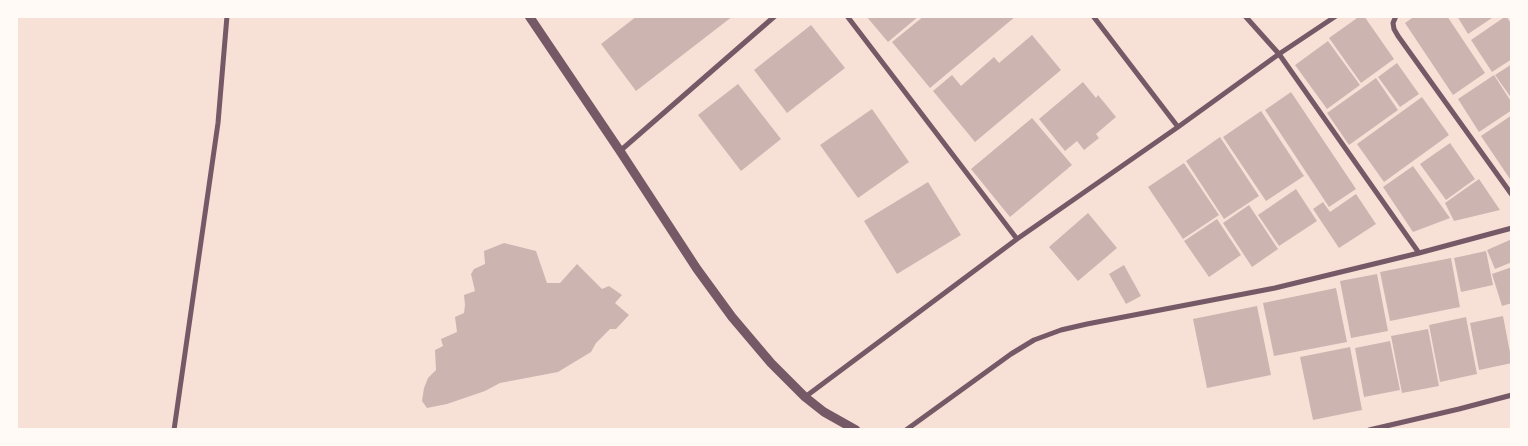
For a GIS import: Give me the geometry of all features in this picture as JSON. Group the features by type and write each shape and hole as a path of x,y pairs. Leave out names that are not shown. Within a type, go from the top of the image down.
{"street":[{"path":"174,430 218,123 227,16"},
{"path":"529,16 697,269 732,317 771,363 805,397 824,412 856,430"},
{"path":"620,151 775,16"},
{"path":"847,16 1017,239"},
{"path":"1092,16 1178,127"},
{"path":"1245,16 1279,54 1419,253"},
{"path":"805,397 1017,239 1279,54 1336,16"},
{"path":"1396,16 1393,23 1398,36 1512,195"},
{"path":"906,430 1011,354 1034,340 1061,330 1275,288 1512,228"},
{"path":"1369,430 1512,395"}],"building":[{"path":"637,16 733,16 636,91 601,44"},
{"path":"866,16 919,16 888,42"},
{"path":"924,16 1016,16 930,88 892,42"},
{"path":"1360,16 1364,16 1394,59 1361,83 1329,38"},
{"path":"1415,16 1447,16 1485,73 1453,95 1405,23"},
{"path":"1457,16 1495,16 1468,34"},
{"path":"1506,16 1512,25 1512,59 1492,72 1471,40"},
{"path":"811,25 845,68 787,113 754,70"},
{"path":"1032,35 1061,70 975,142 933,91 952,75 961,86 994,57 999,63"},
{"path":"1328,41 1360,85 1327,109 1295,65"},
{"path":"1397,63 1419,94 1400,107 1378,77"},
{"path":"1512,64 1512,99 1495,75"},
{"path":"1494,75 1512,103 1512,110 1479,132 1458,99"},
{"path":"1376,78 1398,110 1349,145 1327,113"},
{"path":"1083,82 1096,98 1098,95 1116,117 1096,134 1099,138 1084,150 1077,141 1065,151 1039,119"},
{"path":"738,84 781,139 741,171 698,115"},
{"path":"1291,92 1356,189 1329,207 1265,110"},
{"path":"1422,97 1449,135 1384,182 1357,144"},
{"path":"872,109 909,162 858,198 820,145"},
{"path":"1261,111 1304,176 1266,201 1223,137"},
{"path":"1512,115 1512,182 1481,136"},
{"path":"1032,118 1072,165 1010,217 971,169"},
{"path":"1220,137 1259,196 1224,219 1186,161"},
{"path":"1450,143 1475,179 1446,200 1420,164"},
{"path":"1184,163 1219,215 1183,239 1148,187"},
{"path":"1413,166 1450,218 1413,232 1383,187"},
{"path":"1479,179 1500,210 1454,221 1445,203"},
{"path":"928,182 961,235 897,274 864,221"},
{"path":"1296,189 1317,221 1279,246 1258,215"},
{"path":"1356,194 1376,224 1339,248 1313,209 1323,202 1330,212"},
{"path":"1249,205 1278,249 1252,267 1223,223"},
{"path":"1088,213 1117,248 1078,281 1049,247"},
{"path":"1217,219 1241,255 1209,277 1184,241"},
{"path":"1512,239 1512,262 1495,269 1487,250"},
{"path":"504,243 536,251 547,283 560,283 577,264 602,289 609,286 622,295 615,303 629,315 616,329 610,329 596,343 591,352 558,372 500,383 485,391 447,404 427,408 422,401 428,378 436,370 435,350 443,346 441,339 457,332 455,317 464,313 464,295 475,291 471,274 474,269 485,264 484,251"},
{"path":"1486,251 1493,285 1461,292 1454,258"},
{"path":"1451,258 1460,307 1390,321 1380,272"},
{"path":"1124,265 1141,296 1126,304 1109,274"},
{"path":"1512,267 1512,303 1502,306 1492,274"},
{"path":"1377,274 1388,331 1351,338 1340,281"},
{"path":"1336,288 1347,342 1274,356 1263,303"},
{"path":"1257,306 1271,375 1207,388 1193,319"},
{"path":"1503,316 1512,363 1479,370 1470,323"},
{"path":"1466,317 1477,374 1440,382 1429,325"},
{"path":"1428,329 1439,386 1402,393 1391,336"},
{"path":"1390,341 1400,390 1364,397 1355,348"},
{"path":"1350,347 1362,410 1313,420 1300,357"}]}
